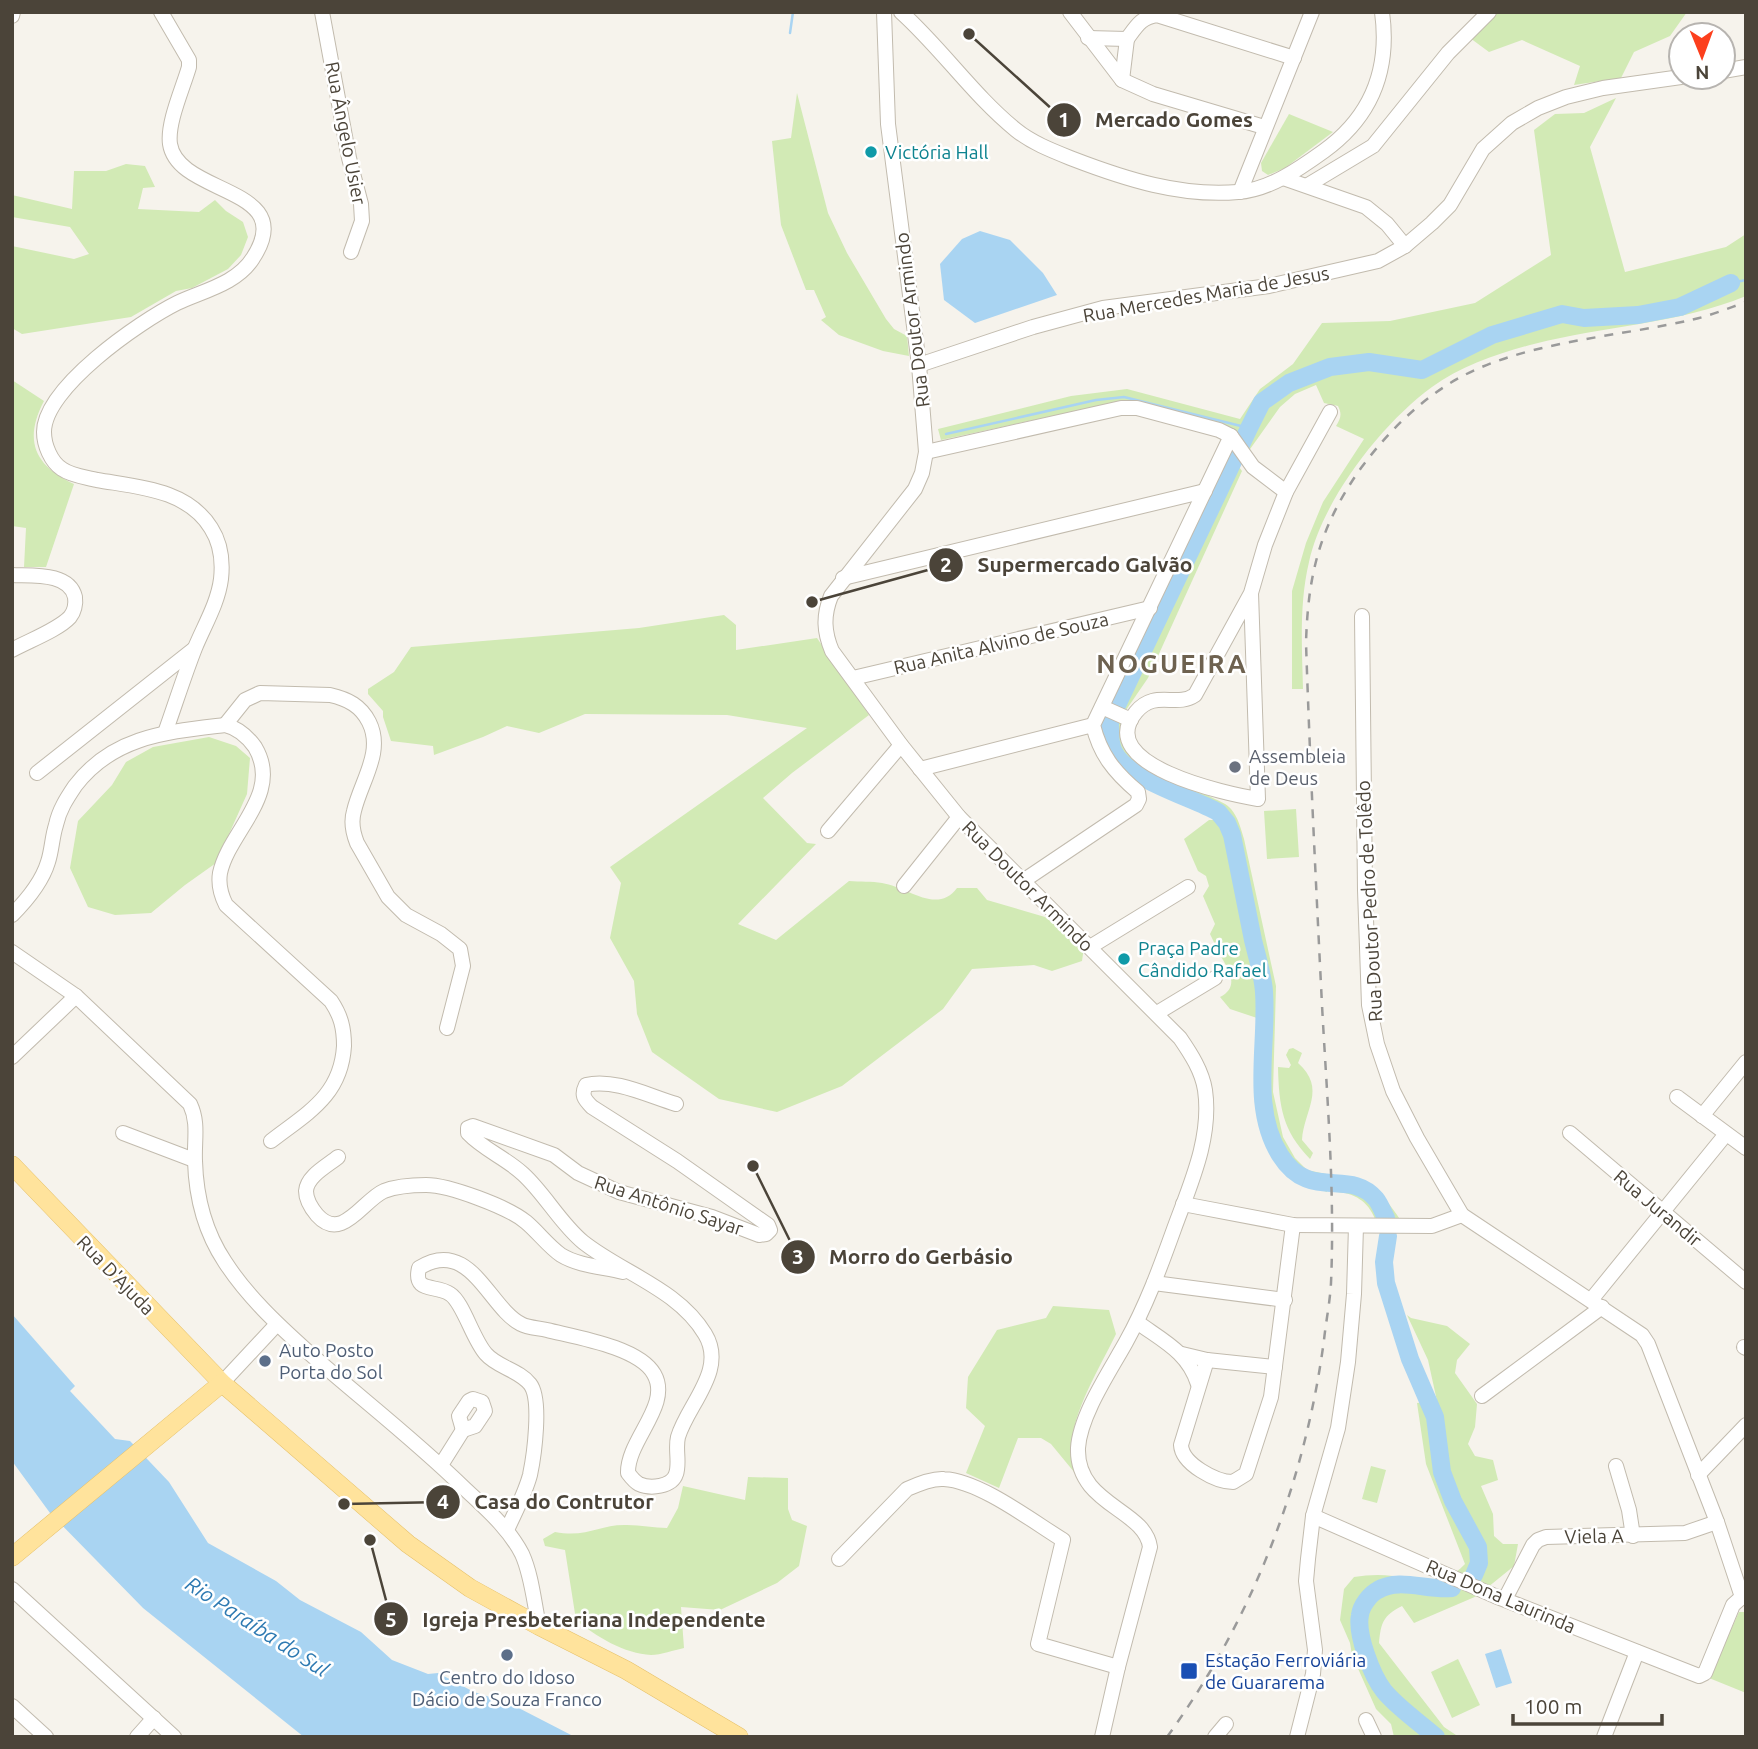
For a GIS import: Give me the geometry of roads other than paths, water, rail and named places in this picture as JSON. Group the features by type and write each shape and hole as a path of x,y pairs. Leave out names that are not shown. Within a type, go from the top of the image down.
{"main road":[{"name":"Rua D'Ajuda","path":"12,1165 222,1383 408,1544 470,1588 539,1626"},
{"path":"12,1557 222,1383"},
{"path":"539,1626 626,1670 739,1737"}],"street":[{"path":"161,12 189,60 169,135 173,154 179,164 195,176 249,202 261,219 261,244 243,271 148,320 77,375 50,409 44,434 45,444 61,469 78,476 171,496 197,511 208,523 219,548 221,579 217,596 195,648 165,733"},
{"name":"Rua Ângelo Usier","path":"323,12 349,158 361,204 362,221 351,252"},
{"name":"Rua Doutor Armindo","path":"884,12 888,124 919,365 926,452 922,473 915,489 831,596 826,610 826,637 832,651 901,745 959,817 1180,1038 1192,1055 1205,1089 1207,1109 1204,1136 1183,1204 1154,1283 1137,1322 1094,1400 1078,1447 1080,1470 1087,1483 1136,1524 1150,1542 1102,1737"},
{"path":"901,12 1017,131 1045,148 1147,185 1193,192 1240,192 1283,178 1338,141 1359,116 1372,94 1383,65 1385,35 1382,12"},
{"path":"1070,12 1087,38 1122,80 1153,94 1264,127"},
{"path":"1240,192 1312,12"},
{"path":"1308,185 1373,146 1448,53 1489,12"},
{"path":"1122,80 1127,39 1148,16 1157,15 1294,58"},
{"path":"1087,38 1127,39"},
{"name":"Rua Mercedes Maria de Jesus","path":"919,365 1033,327 1102,308 1269,286 1378,261 1405,246 1450,205 1483,149 1512,123 1566,97 1603,88 1667,79"},
{"path":"1283,178 1366,207 1387,224 1405,246"},
{"path":"926,452 1121,408 1149,411 1219,430 1234,440 1253,467 1286,492"},
{"path":"1251,593 1258,799 1227,794 1156,768 1139,757 1127,741 1129,719 1149,701 1187,700 1195,695 1251,593 1265,545 1286,492 1330,412"},
{"path":"920,769 1093,725 1104,708 1205,491 1234,440"},
{"path":"843,578 1205,491"},
{"path":"12,575 55,578 65,582 71,587 75,606 72,615 63,623 12,650"},
{"name":"Rua Anita Alvino de Souza","path":"853,678 1150,608"},
{"name":"Rua Doutor Pedro de Tolêdo","path":"1363,616 1363,794 1369,1005 1377,1044 1393,1091 1462,1215 1642,1335 1648,1344 1717,1522 1741,1600"},
{"path":"37,773 195,648"},
{"path":"230,726 244,700 260,693 341,697 360,708 372,729 374,753 354,811 354,834 371,868 395,904 406,915 453,942 460,949 463,967 447,1028"},
{"path":"1104,708 1129,719"},
{"path":"1023,881 1136,805 1139,799 1138,792 1103,756 1093,725"},
{"path":"12,915 31,894 44,873 62,808 85,774 111,752 165,733 230,726 252,744 262,764 262,788 220,872 221,895 226,905 331,1001 342,1021 344,1038 341,1068 329,1093 271,1140"},
{"path":"828,831 901,745"},
{"path":"904,886 959,817"},
{"path":"1090,947 1188,887"},
{"path":"12,952 76,996 190,1104 196,1126 194,1160 199,1197 214,1243 241,1285 277,1324 354,1393 441,1465 507,1530 523,1556 539,1626"},
{"path":"1157,1013 1215,978"},
{"path":"12,1057 76,996"},
{"path":"1702,1116 1746,1062"},
{"name":"Rua Antônio Sayar","path":"635,1275 582,1241 525,1176 508,1161 475,1141 468,1133 468,1128 473,1126 554,1155 578,1173 619,1192 712,1217 759,1235 766,1234 770,1230 768,1225 677,1161 592,1107 584,1100 583,1092 586,1085 596,1082 676,1104"},
{"path":"1678,1097 1746,1148"},
{"path":"123,1133 194,1160"},
{"name":"Rua Jurandir","path":"1570,1133 1746,1282"},
{"path":"1482,1396 1597,1303 1663,1212 1726,1134"},
{"path":"338,1157 310,1180 306,1190 307,1200 324,1222 345,1222 383,1191 405,1185 430,1185 471,1196 518,1216 561,1255 575,1261 635,1275 680,1306 696,1321 711,1345 712,1362 708,1376 678,1437 676,1474 671,1481 650,1488 637,1483 628,1473 630,1452 658,1400 658,1385 648,1367 638,1359 611,1347 521,1324 508,1314 482,1282 466,1268 438,1261 426,1263 419,1268 420,1283 427,1288 440,1289 453,1295 486,1355 525,1379 533,1387 537,1405 530,1472 524,1493 507,1530"},
{"path":"1183,1204 1293,1225 1432,1226 1462,1215"},
{"path":"1207,1360 1181,1451 1189,1461 1217,1478 1233,1482 1246,1474 1266,1418 1285,1300 1293,1225"},
{"path":"1297,1737 1313,1674 1315,1650 1306,1581 1313,1516 1338,1428 1348,1362 1362,1226"},
{"path":"1154,1283 1285,1300"},
{"path":"1137,1322 1182,1354 1198,1384"},
{"path":"222,1383 277,1324"},
{"path":"1182,1354 1207,1360 1275,1367"},
{"path":"1699,1475 1746,1425"},
{"path":"441,1465 463,1430"},
{"path":"1616,1466 1629,1510 1633,1536"},
{"path":"839,1559 907,1489 919,1483 943,1479 977,1488 1063,1540 1038,1644 1118,1667"},
{"name":"Rua Dona Laurinda","path":"1313,1516 1505,1599 1699,1676 1705,1673 1741,1600"},
{"name":"Viela A","path":"1505,1599 1533,1545 1546,1537 1685,1533 1717,1522"},
{"path":"12,1589 174,1737"},
{"path":"1604,1737 1637,1652"},
{"path":"12,1706 46,1737"},
{"path":"136,1737 154,1718"},
{"path":"1366,1720 1374,1737"},
{"path":"1215,1737 1226,1724"}],"water":[{"path":"980,231 1010,240 1043,273 1057,295 975,323 944,300 940,264 962,239"},
{"name":"Rio Paraíba do Sul","path":"12,1314 75,1386 70,1391 115,1439 130,1441 169,1482 208,1543 276,1581 300,1600 361,1632 392,1660 428,1674 438,1673 474,1692 509,1703 575,1737 304,1737 143,1608 50,1513 12,1461"},
{"path":"1501,1649 1512,1683 1496,1688 1485,1654"}],"waterway":[{"path":"790,33 793,12"},
{"path":"1731,283 1746,280"},
{"path":"1386,1218 1376,1199 1365,1190 1354,1185 1316,1182 1304,1178 1280,1155 1265,1117 1262,1075 1265,1012 1263,986 1232,835 1218,812 1146,779 1121,762 1111,745 1110,720 1262,402 1289,383 1330,367 1369,362 1422,370 1492,335 1562,314 1584,318 1638,315 1680,307 1731,283"},
{"path":"946,434 1096,400 1124,397 1249,428"},
{"path":"1388,1236 1384,1262 1386,1283 1410,1359 1435,1417 1442,1472 1453,1501 1478,1547 1479,1563 1474,1575"},
{"path":"1436,1737 1396,1703 1379,1684 1370,1665 1359,1623 1362,1608 1369,1597 1386,1586 1404,1584 1452,1588"}],"railway":[{"path":"1167,1737 1225,1646 1270,1548 1303,1446 1315,1393 1329,1304 1332,1248 1331,1179 1306,643 1313,572 1326,530 1347,489 1389,434 1432,395 1471,372 1533,350 1695,319 1746,302"}],"place":[{"name":"Mercado Gomes","path":"969,34"},
{"name":"Victória Hall","path":"871,152"},
{"name":"Supermercado Galvão","path":"812,602"},
{"name":"Assembleia de Deus","path":"1235,767"},
{"name":"Praça Padre Cândido Rafael","path":"1124,959"},
{"name":"Morro do Gerbásio","path":"753,1166"},
{"name":"Auto Posto Porta do Sol","path":"265,1361"},
{"name":"Casa do Contrutor","path":"344,1504"},
{"name":"Igreja Presbeteriana Independente","path":"370,1540"},
{"name":"Centro do Idoso Dácio de Souza Franco","path":"507,1655"},
{"name":"Estação Ferroviária de Guararema","path":"1189,1671"}],"district":[{"name":"NOGUEIRA","path":"1172,664"}]}
